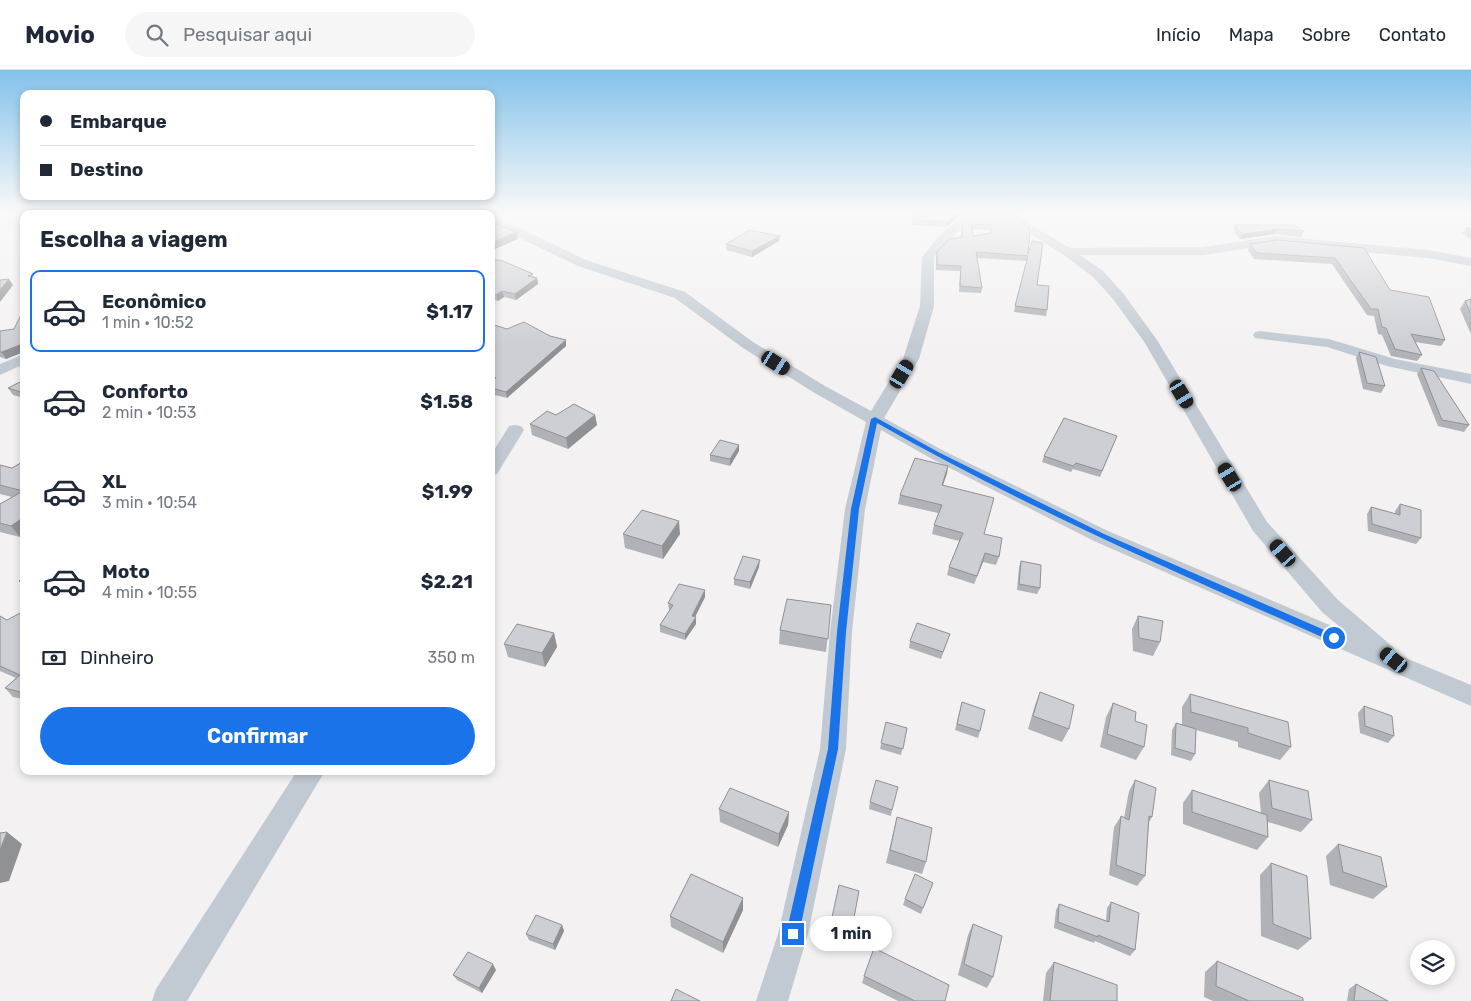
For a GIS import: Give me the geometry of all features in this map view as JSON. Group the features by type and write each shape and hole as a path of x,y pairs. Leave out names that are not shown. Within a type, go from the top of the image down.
{"street":[{"path":"571,257 582,263 680,295 748,345 819,389 938,454 1101,536 1406,670 1471,696"},
{"path":"772,1001 793,934 833,749 842,632 855,509 875,419 911,359 928,306 928,257"},
{"path":"1075,257 1098,274 1130,310 1152,343 1260,526 1330,606 1406,670"},
{"path":"1447,257 1471,262"},
{"path":"1260,335 1329,343 1392,363 1471,379"},
{"path":"0,370 20,360"},
{"path":"495,464 516,430"},
{"path":"168,1001 309,775"}],"building":[{"path":"937,257 977,257 982,288 960,286 961,266 937,265"},
{"path":"1028,257 1041,257 1037,285 1049,286 1047,310 1015,306"},
{"path":"1326,257 1370,257 1390,290 1429,297 1445,340 1411,334 1422,355 1395,349 1386,328 1382,327 1378,309 1371,309 1335,258"},
{"path":"495,260 503,261 533,274 528,276 537,278 515,294 502,291 496,295"},
{"path":"9,279 0,290 0,280"},
{"path":"1471,299 1471,314 1465,301"},
{"path":"20,317 20,345 0,352 0,331 14,329"},
{"path":"524,322 550,336 566,340 506,392 495,389 495,325 507,329"},
{"path":"1359,352 1376,357 1385,386 1367,383"},
{"path":"1421,368 1434,371 1469,425 1442,420"},
{"path":"20,382 20,392 8,388"},
{"path":"574,404 595,415 566,438 530,424 547,411 556,415"},
{"path":"1064,418 1117,436 1102,471 1076,463 1073,466 1044,456"},
{"path":"720,440 739,445 730,459 710,455"},
{"path":"915,458 948,466 942,485 994,498 984,534 1002,538 999,557 985,553 977,576 949,567 963,533 934,525 942,505 900,495"},
{"path":"20,463 20,490 0,485 0,465 12,468"},
{"path":"20,493 20,520 11,526 0,523 0,504"},
{"path":"1400,504 1421,510 1421,538 1372,524 1371,507 1400,515"},
{"path":"642,510 679,521 662,546 623,534"},
{"path":"743,556 760,560 750,582 734,579"},
{"path":"1021,561 1041,565 1040,588 1019,584"},
{"path":"679,584 705,590 692,616 696,617 685,634 660,625 673,605 668,603"},
{"path":"787,599 831,605 828,639 780,630"},
{"path":"20,613 20,675 0,666 0,616 7,620"},
{"path":"1138,616 1163,621 1160,642 1139,638"},
{"path":"917,623 950,634 943,652 910,641"},
{"path":"517,624 554,633 542,653 504,644"},
{"path":"20,675 20,692 5,688"},
{"path":"1040,692 1074,705 1069,729 1033,716"},
{"path":"1190,694 1288,722 1291,747 1248,733 1248,728 1191,712"},
{"path":"962,702 985,710 980,731 957,724"},
{"path":"1113,703 1136,712 1135,721 1147,725 1144,747 1107,734"},
{"path":"1364,706 1392,716 1394,736 1365,726"},
{"path":"886,722 907,728 903,749 881,743"},
{"path":"1176,723 1196,729 1195,754 1175,748"},
{"path":"876,780 898,787 892,810 870,802"},
{"path":"1135,780 1156,788 1152,817 1149,816 1145,876 1116,865 1121,816 1129,820"},
{"path":"1269,780 1308,791 1312,820 1272,808"},
{"path":"730,788 789,812 779,834 719,809"},
{"path":"1192,790 1267,815 1268,837 1192,812"},
{"path":"897,817 932,828 926,862 890,850"},
{"path":"7,832 0,850 0,833"},
{"path":"1338,844 1381,857 1387,887 1343,872"},
{"path":"1271,863 1307,876 1311,939 1273,924"},
{"path":"691,874 743,898 723,942 670,916"},
{"path":"915,874 933,883 923,908 905,899"},
{"path":"839,885 859,891 853,923 832,917"},
{"path":"1111,902 1139,913 1135,950 1058,922 1059,904 1109,922"},
{"path":"536,915 562,925 553,944 526,934"},
{"path":"973,924 1002,936 993,977 964,964"},
{"path":"874,948 949,985 945,1001 915,1001 864,976"},
{"path":"468,952 493,964 479,988 453,975"},
{"path":"1217,961 1303,998 1303,1001 1249,1001 1216,986"},
{"path":"1054,962 1117,985 1117,1001 1050,1001"},
{"path":"1356,984 1388,1001 1354,1001"},
{"path":"676,989 700,1001 671,1001"}],"route":[{"path":"793,934 833,749 842,632 855,509 875,419 938,454 1101,536 1334,638"}]}
